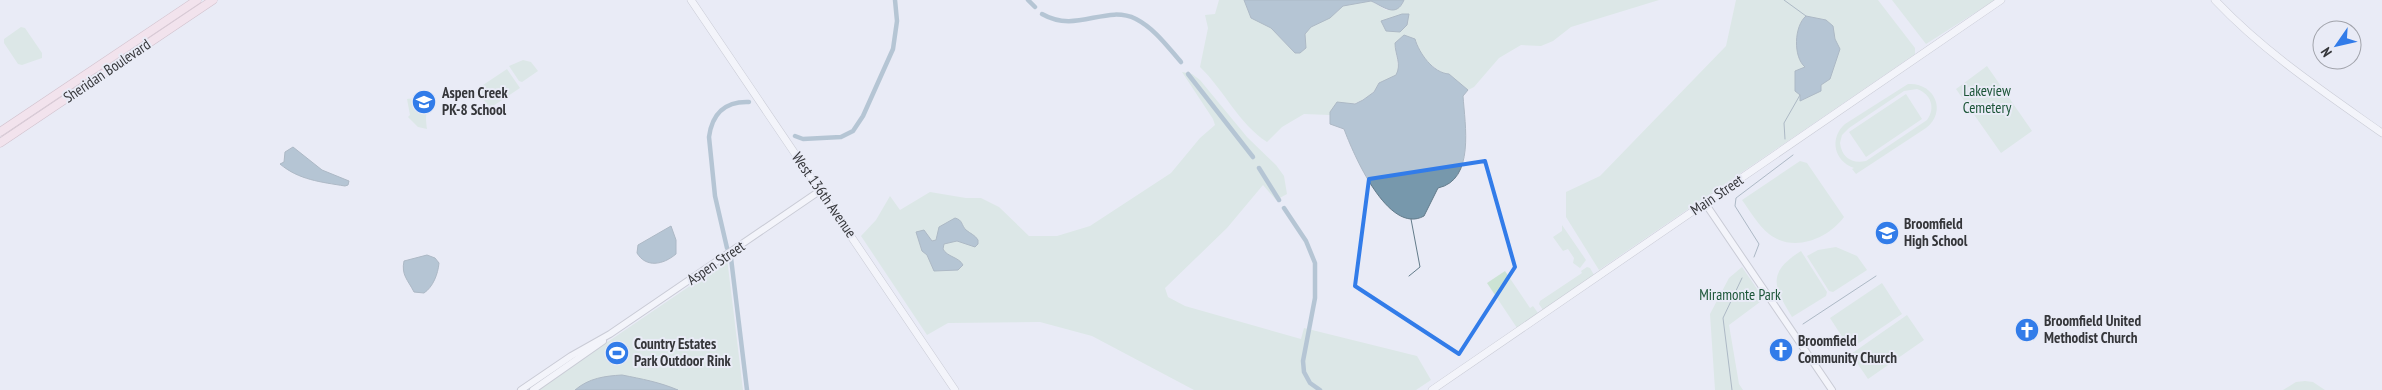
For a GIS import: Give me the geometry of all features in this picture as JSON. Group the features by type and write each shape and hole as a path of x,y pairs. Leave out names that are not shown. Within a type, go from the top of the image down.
{"main road":[{"name":"Sheridan Boulevard","path":"0,142 148,38 154,29 197,0"},
{"name":"Sheridan Boulevard","path":"0,132 148,38 159,36 213,0"},
{"name":"West 136th Avenue","path":"691,0 955,390"},
{"name":"Main Street","path":"1432,390 2001,0"},
{"path":"2215,0 2280,59 2382,133"}],"street":[{"name":"Aspen Street","path":"533,390 574,363 610,334 821,190"},
{"path":"1705,203 1832,390"},
{"name":"Aspen Street","path":"521,390 571,356 610,334"}],"highlighted area":[{"path":"1485,161 1515,267 1459,354 1355,286 1369,179"}],"green space":[{"path":"1219,0 1244,0 1251,18 1271,28 1295,53 1300,53 1306,48 1305,34 1310,27 1337,12 1343,6 1371,1 1386,10 1393,10 1402,5 1404,0 1659,0 1571,27 1553,41 1541,46 1521,45 1499,58 1474,87 1468,90 1449,74 1431,64 1404,35 1395,44 1398,69 1394,79 1379,83 1375,90 1364,99 1330,112 1330,115 1304,114 1282,127 1267,142 1248,126 1200,67 1208,28 1205,15 1215,14"},
{"path":"1736,0 1878,0 1915,48 1915,54 1599,270 1566,217 1566,192 1600,176 1726,46"},
{"path":"1892,0 1995,0 1926,44"},
{"path":"21,27 25,28 42,53 42,58 22,65 18,64 4,43 4,39"},
{"path":"523,60 531,62 538,71 522,82 519,81 509,66"},
{"name":"Lakeview Cemetery","path":"1987,66 2032,131 2001,153 1956,89"},
{"path":"507,69 520,88 490,108 478,92 480,87"},
{"path":"1182,72 1192,74 1200,80 1247,137 1276,165 1284,176 1287,194 1276,200 1263,185 1227,228 1165,288 1168,297 1185,306 1301,339 1304,328 1417,356 1431,380 1416,390 1194,390 1092,336 1040,322 948,323 927,335 861,236 876,220 890,196 900,210 930,192 966,198 981,198 999,207 1029,236 1057,236 1090,226 1171,173 1200,138 1215,125"},
{"path":"1908,84 1925,88 1935,99 1937,106 1933,121 1926,128 1856,174 1852,169 1854,168 1847,165 1838,155 1836,149 1837,136 1845,124","holes":["1917,89 1922,91 1931,102 1931,111 1927,120 1866,161 1856,162 1845,156 1840,143 1842,135 1849,128 1904,91"]},
{"path":"1906,94 1922,119 1866,157 1849,132"},
{"path":"433,96 434,104 426,115 427,129 418,127 408,117 410,115 407,99"},
{"path":"1800,161 1807,163 1844,217 1829,232 1810,241 1799,243 1778,240 1765,230 1742,200"},
{"path":"1562,225 1586,260 1580,268 1573,263 1574,258 1568,249 1563,251 1553,237 1562,231"},
{"path":"1836,247 1857,256 1867,270 1833,292 1829,291 1807,256 1818,250"},
{"path":"1801,251 1827,292 1826,296 1792,317 1781,297 1777,281 1782,266"},
{"path":"727,258 743,390 537,390 703,277"},
{"path":"1587,267 1590,268 1594,275 1543,310 1539,304 1540,301 1582,273 1581,271"},
{"name":"Miramonte Park","path":"1742,267 1764,299 1729,325 1739,384 1743,390 1715,390 1710,314 1729,278"},
{"path":"1505,271 1530,308 1533,306 1538,313 1517,328 1487,283"},
{"path":"1882,283 1902,314 1850,349 1830,318"},
{"path":"1907,315 1924,340 1868,379 1851,354"},
{"path":"2296,382 2313,382 2325,390 2283,390"}],"water":[{"path":"1244,0 1404,0 1401,6 1393,10 1371,1 1343,6 1330,18 1311,27 1305,34 1306,48 1300,53 1295,53 1271,28 1251,18"},
{"path":"1402,14 1409,14 1407,25 1400,32 1386,31 1381,21"},
{"path":"1806,16 1826,20 1833,26 1835,39 1840,49 1830,79 1821,85 1821,91 1800,101 1800,95 1795,91 1795,71 1805,67 1798,56 1796,42 1799,27"},
{"path":"1404,35 1415,39 1423,56 1432,66 1443,73 1449,74 1468,90 1463,96 1466,136 1463,163 1458,174 1450,183 1438,188 1424,216 1411,219 1398,214 1385,204 1355,156 1344,129 1330,124 1330,112 1337,102 1355,104 1374,92 1379,83 1396,75 1398,63 1395,43"},
{"path":"293,147 322,170 349,181 348,185 311,180 287,169 280,164 284,162 285,152"},
{"path":"955,218 977,238 978,244 975,247 957,241 944,244 943,249 945,252 959,260 963,265 958,270 934,271 927,255 922,251 916,232 924,230 932,241 936,240 939,227"},
{"path":"671,226 676,240 676,254 666,261 655,263 650,263 641,258 637,253 638,245"},
{"path":"427,255 435,258 439,263 436,276 424,293 414,292 404,274 404,261"},
{"path":"622,375 678,390 575,390 597,378"}],"waterway":[{"path":"795,136 803,139 841,137 853,131 863,116 893,49 897,21 895,0"},
{"path":"1028,0 1035,7"},
{"path":"1784,0 1806,16"},
{"path":"1042,14 1067,21 1113,15 1124,15 1136,19 1155,33 1181,62"},
{"path":"1188,74 1253,157"},
{"path":"1785,139 1784,123 1800,95"},
{"path":"727,248 715,196 709,137 713,122 721,110 733,104 749,102"},
{"path":"1754,257 1759,244 1735,206 1736,198 1793,155"},
{"path":"1259,168 1279,200"},
{"path":"1284,208 1306,241 1315,263 1315,298 1303,361 1304,372 1310,383 1320,390"},
{"path":"1409,276 1420,267 1411,219"},
{"path":"731,258 747,390"},
{"path":"1803,324 1876,276"},
{"path":"1732,390 1723,318 1742,278"}],"place":[{"name":"Aspen Creek PK-8 School","path":"424,102"},
{"name":"Broomfield High School","path":"1887,233"},
{"name":"Broomfield United Methodist Church","path":"2027,330"},
{"name":"Broomfield Community Church","path":"1781,350"},
{"name":"Country Estates Park Outdoor Rink","path":"617,353"}]}
